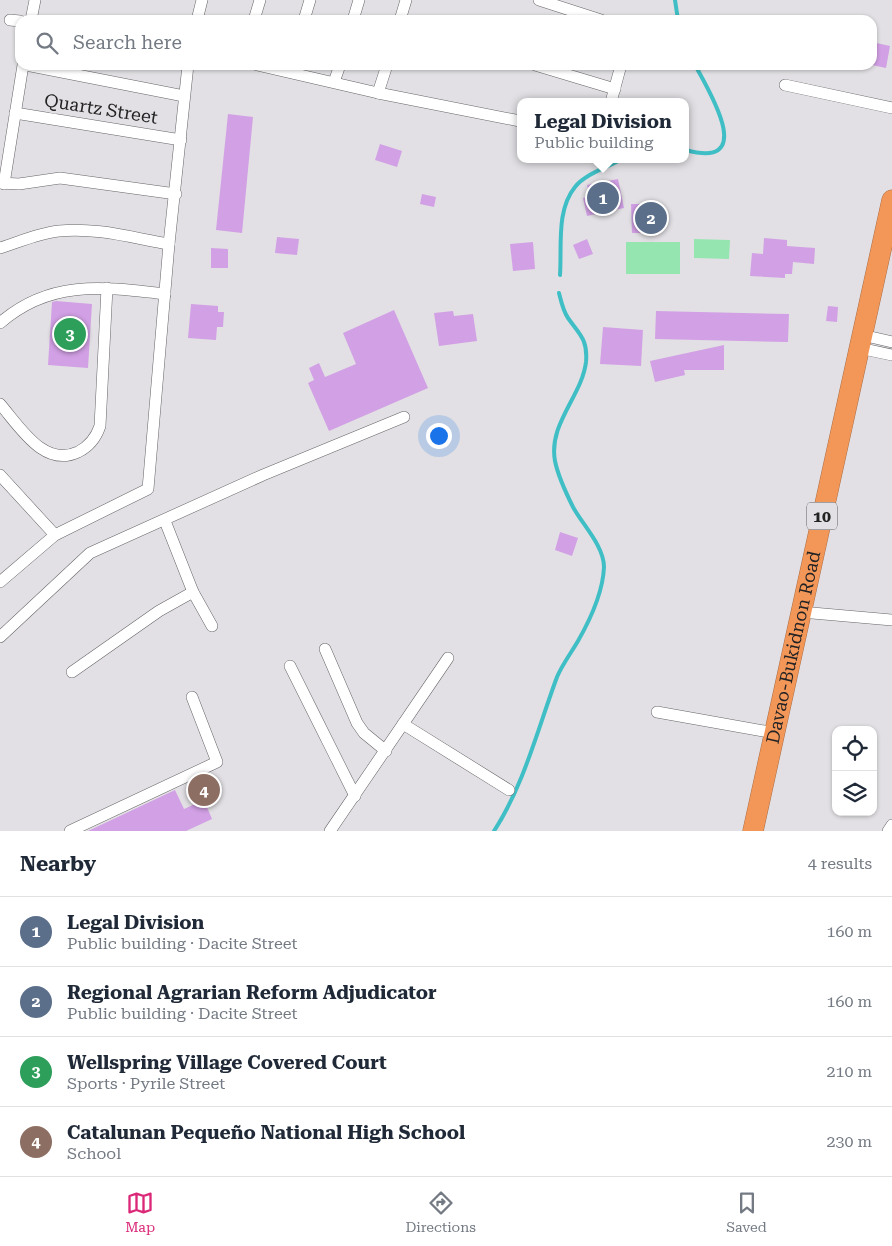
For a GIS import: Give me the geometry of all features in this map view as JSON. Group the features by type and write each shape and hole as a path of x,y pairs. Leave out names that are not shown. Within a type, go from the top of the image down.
{"highway":[{"name":"Davao-Bukidnon Road","path":"753,831 892,200"}],"street":[{"path":"32,15 35,0"},
{"path":"256,15 260,0"},
{"path":"306,15 310,0"},
{"path":"355,15 360,0"},
{"path":"402,15 406,0"},
{"path":"539,0 586,15"},
{"path":"198,15 200,1"},
{"path":"24,70 2,184 60,178 176,194"},
{"path":"51,70 184,96"},
{"path":"0,582 54,536 148,489 169,244 176,194 187,70"},
{"path":"292,70 378,92 517,120"},
{"path":"334,82 338,70"},
{"path":"378,92 385,70"},
{"path":"553,70 615,88"},
{"path":"612,98 620,70"},
{"path":"785,85 892,108"},
{"name":"Quartz Street","path":"15,113 181,140"},
{"path":"0,248 35,236 75,230 169,244"},
{"path":"0,323 43,296 60,291 107,288 165,294"},
{"path":"0,404 39,447 51,455 66,458 84,450 96,438 100,426 107,288"},
{"path":"861,341 892,342"},
{"path":"861,341 892,355"},
{"path":"0,637 90,553 264,475 404,417"},
{"path":"2,479 54,536"},
{"path":"165,521 193,592 212,626"},
{"path":"72,672 159,611 193,592"},
{"path":"801,612 892,620"},
{"path":"325,649 357,723 364,733 386,750"},
{"path":"330,831 448,658"},
{"path":"290,666 354,796"},
{"path":"70,831 217,762 192,697"},
{"path":"657,712 775,733"},
{"path":"403,724 509,790"},
{"path":"888,831 892,825"}],"green space":[{"path":"694,239 730,240 729,259 694,258"},
{"path":"626,242 680,242 680,274 626,274"}],"building":[{"path":"877,43 890,46 886,68 877,66"},
{"path":"228,114 253,117 242,233 216,230"},
{"path":"380,144 402,151 397,167 375,160"},
{"path":"618,179 624,208 587,216 583,198 590,197 587,185"},
{"path":"422,194 436,197 434,207 420,204"},
{"path":"631,204 660,204 661,233 632,233"},
{"path":"277,237 299,239 297,255 275,253"},
{"path":"764,238 787,240 787,246 815,248 814,264 793,262 792,274 785,274 785,278 750,276 752,253 763,254"},
{"path":"587,239 593,254 579,259 573,245"},
{"path":"533,242 535,269 513,271 510,244"},
{"path":"211,248 228,249 228,268 211,268"},
{"path":"52,302 92,304 88,368 48,365"},
{"path":"191,304 218,306 218,312 224,312 223,327 217,327 216,340 188,338"},
{"path":"828,306 838,307 837,322 826,321"},
{"path":"394,310 428,388 329,431 308,383 314,380 309,368 319,363 325,377 356,364 343,333"},
{"path":"453,311 454,316 473,314 477,341 439,346 434,313"},
{"path":"656,311 789,314 788,342 655,339"},
{"path":"603,327 643,330 641,366 600,364"},
{"path":"724,345 724,370 684,370 685,375 655,382 650,361"},
{"path":"560,532 578,538 572,556 555,550"},
{"path":"175,790 184,809 204,800 212,819 186,831 88,831"}],"waterway":[{"path":"675,0 677,15"},
{"path":"689,150 707,153 719,149 724,139 723,125 717,109 698,70"},
{"path":"560,275 562,218 569,196 579,182 614,163"},
{"path":"494,831 505,813 522,776 557,677 583,633 591,615 603,576 603,559 597,543 573,507 560,478 555,461 556,435 578,387 586,362 584,342 566,315 559,293"}],"place":[{"name":"Legal Division","path":"603,198"},
{"name":"Regional Agrarian Reform Adjudicator","path":"651,218"},
{"name":"Wellspring Village Covered Court","path":"70,334"},
{"name":"Catalunan Pequeño National High School","path":"204,790"}]}
